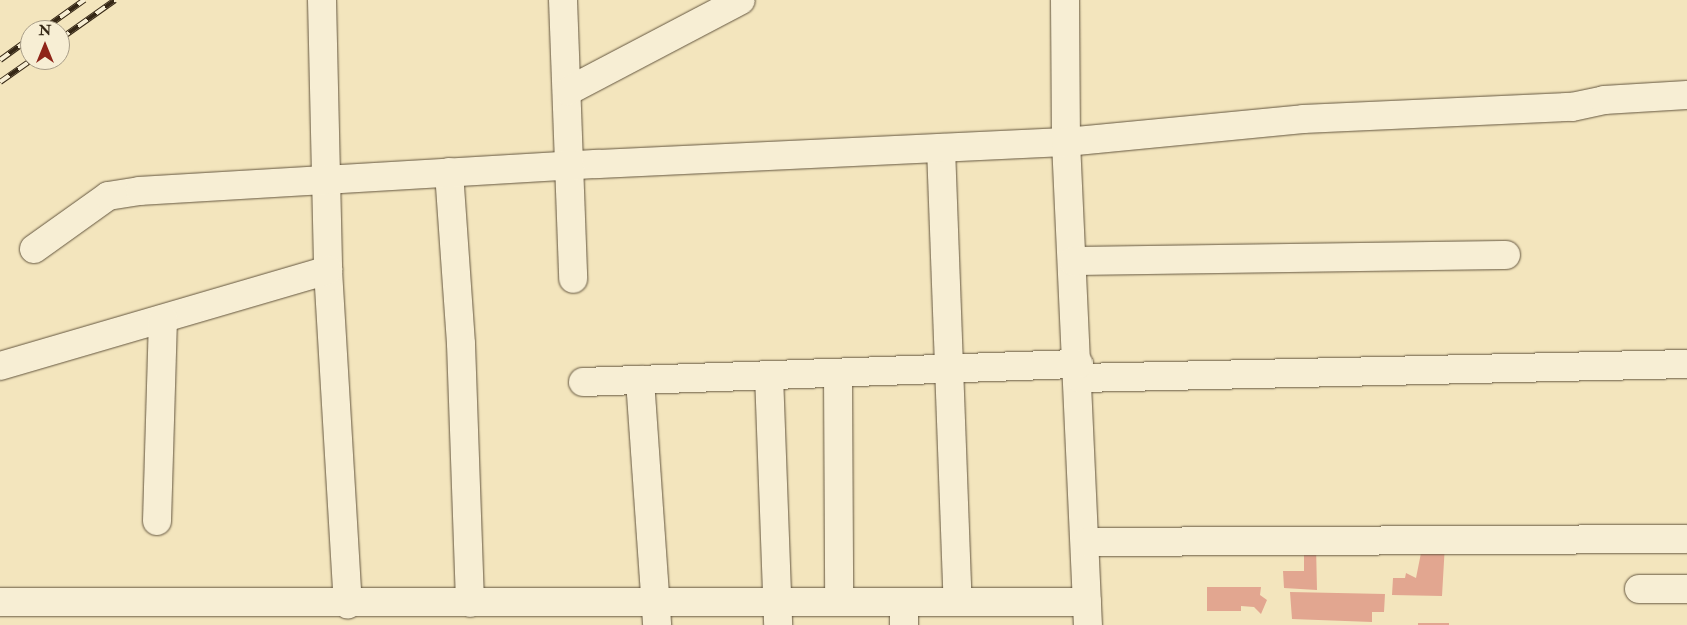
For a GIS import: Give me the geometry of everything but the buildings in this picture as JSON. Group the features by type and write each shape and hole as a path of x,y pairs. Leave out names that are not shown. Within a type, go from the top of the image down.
{"street":[{"path":"322,0 328,270 348,604"},
{"path":"563,0 572,165 573,279"},
{"path":"568,91 741,0"},
{"path":"0,602 157,614 282,615 348,604 419,614 470,603 542,614 778,614 839,602 904,614 958,602 1088,614 1080,371 1066,142 1065,0"},
{"path":"34,249 108,196 572,165 1066,142 1303,119 1572,107 1604,100 1687,95"},
{"path":"941,148 958,602"},
{"path":"448,172 461,344 470,603"},
{"path":"1073,261 1506,255"},
{"path":"0,366 328,270"},
{"path":"157,521 164,319"},
{"path":"583,382 950,369 1080,371 1687,364"},
{"path":"838,373 839,602"},
{"path":"769,375 778,614"},
{"path":"640,380 657,614"},
{"path":"1085,542 1686,539"},
{"path":"1639,589 1687,589"}],"railway":[{"path":"56,20 84,0"},
{"path":"70,32 115,0"},
{"path":"0,60 20,45"},
{"path":"0,82 20,68"}]}
